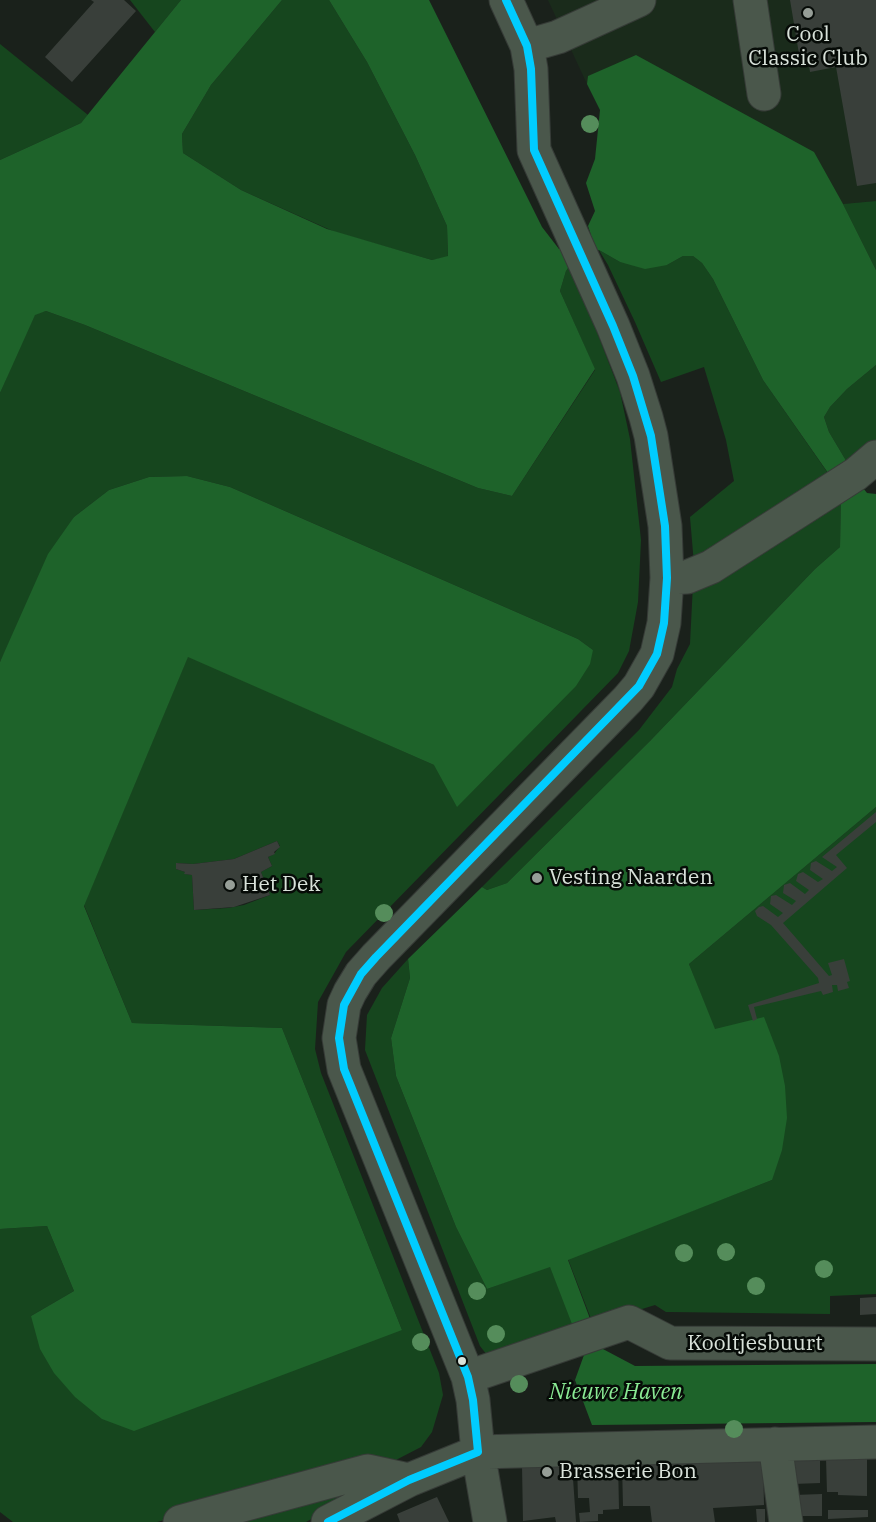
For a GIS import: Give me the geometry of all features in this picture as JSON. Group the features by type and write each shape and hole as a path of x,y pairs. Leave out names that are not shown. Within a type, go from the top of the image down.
{"street":[{"path":"490,1522 468,1377 344,1070 339,1038 340,1022 350,992 376,957 639,686 657,654 661,640 667,578 663,513 646,417 629,366 534,150 531,69 527,46 506,0"},
{"path":"527,46 558,37 639,0"},
{"path":"750,0 764,94"},
{"path":"667,578 687,577 703,572 866,465"},
{"name":"Kooltjesbuurt","path":"468,1377 629,1322 670,1343 876,1344"},
{"path":"328,1522 409,1480 478,1452 876,1442"},
{"path":"776,1444 786,1522"},
{"path":"180,1522 368,1471 409,1480"}],"shaded area":[{"path":"130,0 181,0 155,32"},
{"path":"282,0 329,0 367,62 415,155 447,226 448,257 432,260 335,232 241,190 183,153 182,134 211,85"},
{"path":"548,0 876,0 876,201 843,204 636,55 589,76 587,84"},
{"path":"0,44 88,115 81,123 0,160"},
{"path":"876,201 876,270 843,204"},
{"path":"599,250 620,262 667,265 683,256 693,256 702,263 713,279 763,380 841,492 840,547 815,569 650,741 507,883 487,890 482,887 639,730 672,687 677,669 690,644 694,564 690,517 734,481 726,440 704,367 661,382 635,322"},
{"path":"571,264 620,392 630,439 641,540 638,602 629,651 618,673 346,952 318,1002 315,1049 321,1073 439,1373 443,1395 432,1432 421,1447 392,1462 361,1464 157,1522 13,1522 0,1512 0,1229 47,1226 74,1291 31,1316 402,1330 282,1028 132,1023 84,905 188,656 434,765 593,650 578,639 230,487 187,476 149,477 109,490 74,517 0,662 0,393 22,341 35,314 46,311 85,325 478,488 512,496 595,370 560,291 566,271","holes":["277,841 280,846 274,854 268,857 272,866 261,872 270,895 244,905 194,910 192,875 176,869 176,863 193,864 234,859"]},
{"path":"876,365 876,449 851,469 829,432 824,417 847,389"},
{"path":"876,807 876,1294 830,1296 830,1314 666,1312 655,1305 593,1324 568,1259 772,1180 689,964"},
{"path":"408,959 410,978 391,1038 396,1076 456,1227 487,1289 550,1266 574,1325 487,1355 480,1346 365,1050 367,1015 382,988"},
{"path":"372,1485 306,1522 213,1522"}],"water":[{"path":"181,0 282,0 211,85 182,134 183,153 241,190 327,229 432,260 448,256 447,226 415,155 367,62 329,0 429,0 542,227 559,249 591,235 588,226 595,211 586,183 595,159 600,110 587,84 588,76 636,55 814,152 876,270 876,365 847,389 824,417 829,432 851,469 833,480 763,380 713,279 702,263 693,256 683,256 667,265 645,269 620,262 599,250 571,264 566,271 560,291 595,369 512,496 478,488 85,325 46,311 35,315 0,393 0,160 81,123"},
{"path":"187,476 230,487 578,639 593,650 590,664 576,686 457,807 434,765 188,657 84,906 132,1023 282,1028 402,1330 134,1431 102,1419 75,1397 54,1373 40,1349 31,1316 74,1291 47,1226 0,1229 0,662 48,554 74,517 109,490 149,477"},
{"name":"Nieuwe Haven","path":"856,479 867,493 876,494 876,807 689,964 715,1029 764,1017 779,1056 785,1086 787,1118 782,1150 772,1180 568,1260 601,1348 635,1366 876,1364 876,1422 592,1425 575,1380 584,1355 550,1267 487,1289 456,1227 396,1076 391,1038 410,978 408,959 482,887 487,890 507,883 650,741 815,569 840,547 841,492"}],"building":[{"path":"91,0 124,0 136,11 72,82 45,57 94,2"},
{"path":"790,0 876,0 876,183 857,186 836,67 810,72 807,53 799,54"},
{"path":"876,812 876,822 836,855 847,868 783,923 829,976 832,975 828,963 844,959 850,981 847,982 849,988 838,991 837,985 832,985 833,992 823,995 821,991 754,1007 757,1019 753,1021 748,1005 819,983 818,978 771,925 757,916 755,911 763,906 778,917 783,913 770,904 771,896 776,895 792,905 796,901 783,893 784,885 790,883 805,894 809,890 796,881 798,874 803,872 818,882 823,879 810,870 811,863 816,861 832,871 837,867 822,857"},
{"name":"Het Dek","path":"277,841 280,847 274,852 275,854 268,857 272,866 261,872 270,895 234,907 194,910 192,875 184,874 185,872 176,869 176,863 193,864 234,859"},
{"path":"876,1297 876,1314 860,1315 860,1298"},
{"path":"867,1457 867,1496 838,1495 838,1492 827,1492 826,1458"},
{"path":"790,1458 820,1458 820,1483 793,1484"},
{"path":"763,1460 764,1505 713,1508 715,1522 652,1522 650,1506 623,1506 622,1464"},
{"path":"618,1463 619,1509 603,1510 603,1514 598,1514 598,1521 580,1522 579,1513 590,1512 589,1498 578,1498 577,1464"},
{"path":"572,1464 576,1522 556,1522 555,1517 523,1521 522,1465"},
{"path":"822,1494 822,1516 796,1516 794,1495"},
{"path":"437,1497 449,1522 400,1522 397,1514"},
{"path":"756,1509 765,1509 765,1522 757,1522"},
{"path":"828,1510 868,1510 868,1517 828,1519"}],"transit line":[{"path":"328,1522 409,1480 478,1452 473,1400 468,1377 344,1069 339,1038 344,1005 361,974 376,957 639,686 657,654 664,623 667,578 665,526 651,436 633,376 613,326 534,150 531,69 527,46 506,0"}],"place":[{"name":"Cool Classic Club","path":"808,13"},
{"name":"Vesting Naarden","path":"537,878"},
{"name":"Het Dek","path":"230,885"},
{"name":"Brasserie Bon","path":"547,1472"}]}
